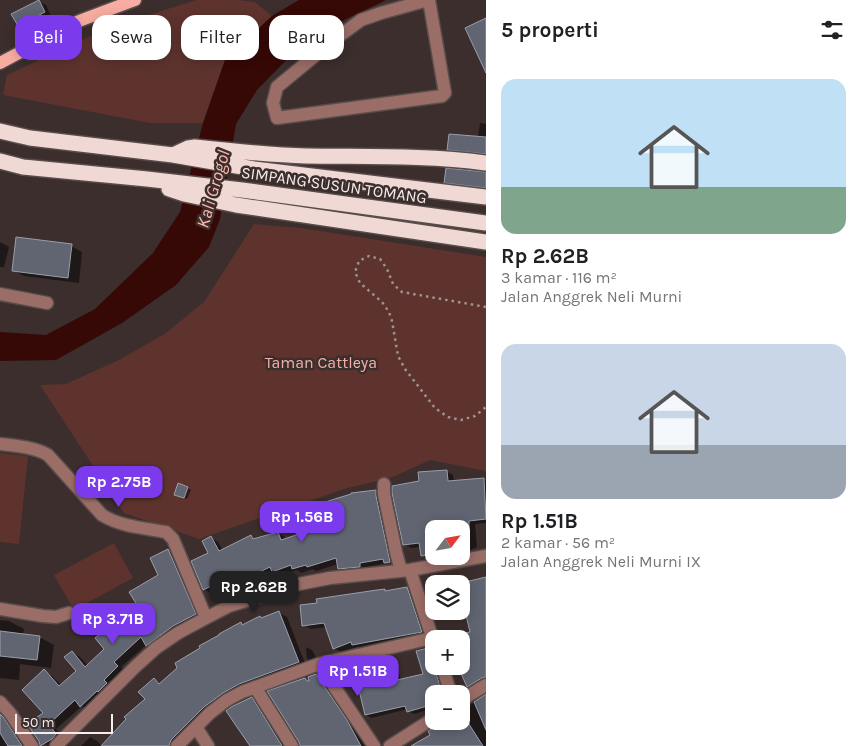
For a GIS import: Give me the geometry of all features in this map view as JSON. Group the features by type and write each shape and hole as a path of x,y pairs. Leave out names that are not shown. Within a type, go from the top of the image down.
{"highway":[{"path":"0,131 30,138 173,155 188,148 194,153 458,159 486,163"},
{"name":"SIMPANG SUSUN TOMANG","path":"194,153 254,169 486,197"},
{"path":"0,161 23,167 147,179 170,189 182,189 236,205 486,242"},
{"name":"SIMPANG SUSUN TOMANG","path":"182,189 242,190 486,223"}],"main road":[{"path":"0,63 79,21 136,0"}],"street":[{"path":"429,0 445,93 442,96 277,118 273,103 277,87 334,40 361,20 429,0"},
{"path":"0,294 47,303"},
{"path":"0,444 33,449 48,455 102,515 109,519 166,532 173,539 206,618"},
{"path":"384,484 384,494 396,552 406,571 429,630"},
{"path":"56,746 156,648 178,633 230,606 299,584 330,578 406,571 486,556"},
{"path":"0,609 56,617 69,613"},
{"path":"177,746 210,713 227,700 242,692 318,664 425,642"},
{"path":"318,664 374,746"},
{"path":"470,695 486,685"},
{"path":"255,687 292,746"},
{"path":"0,702 10,713 32,746"},
{"path":"390,746 425,724"},
{"path":"196,727 208,746"}],"path":[{"path":"486,307 402,292 392,284 387,269 380,259 369,256 359,261 355,272 360,283 382,302 389,312 398,356 405,369 435,408 448,418 461,420 475,416 486,407"}],"green space":[{"path":"197,0 239,0 255,2 271,15 259,28 259,15 181,15 181,60 225,60 203,123 150,123 3,95 7,75 39,60 82,60 82,40 92,35 92,60 171,60 171,15 148,15"},
{"name":"Taman Cattleya","path":"254,224 301,228 486,257 486,471 430,460 393,477 344,489 199,539 124,513 40,385 66,384 119,360 166,333 204,302"},
{"path":"0,453 28,456 19,544 0,542"},
{"path":"114,543 133,578 74,610 54,575"}],"water":[{"path":"299,0 386,0 344,20 344,15 274,15"},
{"name":"Kali Grogol","path":"269,19 269,60 286,60 257,90 236,124 220,219 209,247 176,285 122,323 56,360 0,361 0,332 46,335 95,309 153,253 180,212 203,123 225,60 259,60 259,28"}],"building":[{"path":"39,0 45,12 39,15 15,15 15,21 11,14"},
{"path":"486,18 486,73 465,28"},
{"path":"449,134 486,137 486,154 447,150"},
{"path":"446,168 486,172 486,188 444,183"},
{"path":"16,237 72,244 68,278 12,271"},
{"path":"447,470 448,481 484,478 486,519 470,521 425,520 425,555 421,556 419,543 403,545 392,493 392,486 419,481 418,472"},
{"path":"178,483 188,487 184,498 174,495"},
{"path":"376,490 390,562 384,563 383,559 360,563 360,567 338,569 336,558 307,567 306,565 292,569 291,565 272,572 270,567 245,579 250,589 240,594 233,582 225,587 222,581 203,590 191,561 208,553 202,541 211,536 219,551 251,535 253,539 278,532 281,540 299,534 294,511 326,504 325,502 351,493"},
{"path":"168,549 196,614 173,626 146,646 141,637 114,662 118,666 104,680 107,683 98,692 80,707 75,700 49,724 56,734 52,739 40,746 39,741 27,724 43,713 22,690 44,669 59,686 76,671 64,657 72,651 85,667 104,649 95,638 105,630 98,623 112,611 125,625 143,615 129,592 158,575 150,558"},
{"path":"486,577 486,677 470,685 466,685 462,675 470,675 470,630 467,620 470,620 470,581"},
{"path":"407,587 422,632 352,645 351,642 333,649 324,623 302,626 300,605 317,603 316,599"},
{"path":"279,611 299,662 239,684 223,693 204,707 171,740 169,746 101,746 126,719 124,717 145,699 138,692 154,678 159,684 177,668 175,663 200,648 199,646 241,622 242,625 260,616 261,618"},
{"path":"0,631 40,636 37,660 0,656"},
{"path":"425,649 425,675 437,675 439,685 425,685 425,707 407,712 405,706 365,715 353,665 391,656 397,680 423,674 416,651"},
{"path":"316,674 347,720 361,746 300,746 267,691 305,678 309,681 308,677"},
{"path":"486,694 486,730 474,702"},
{"path":"252,697 282,746 250,746 226,711"},
{"path":"0,714 22,746 8,746 0,733"},
{"path":"470,726 483,746 411,746 430,735 428,731 470,730"}]}
